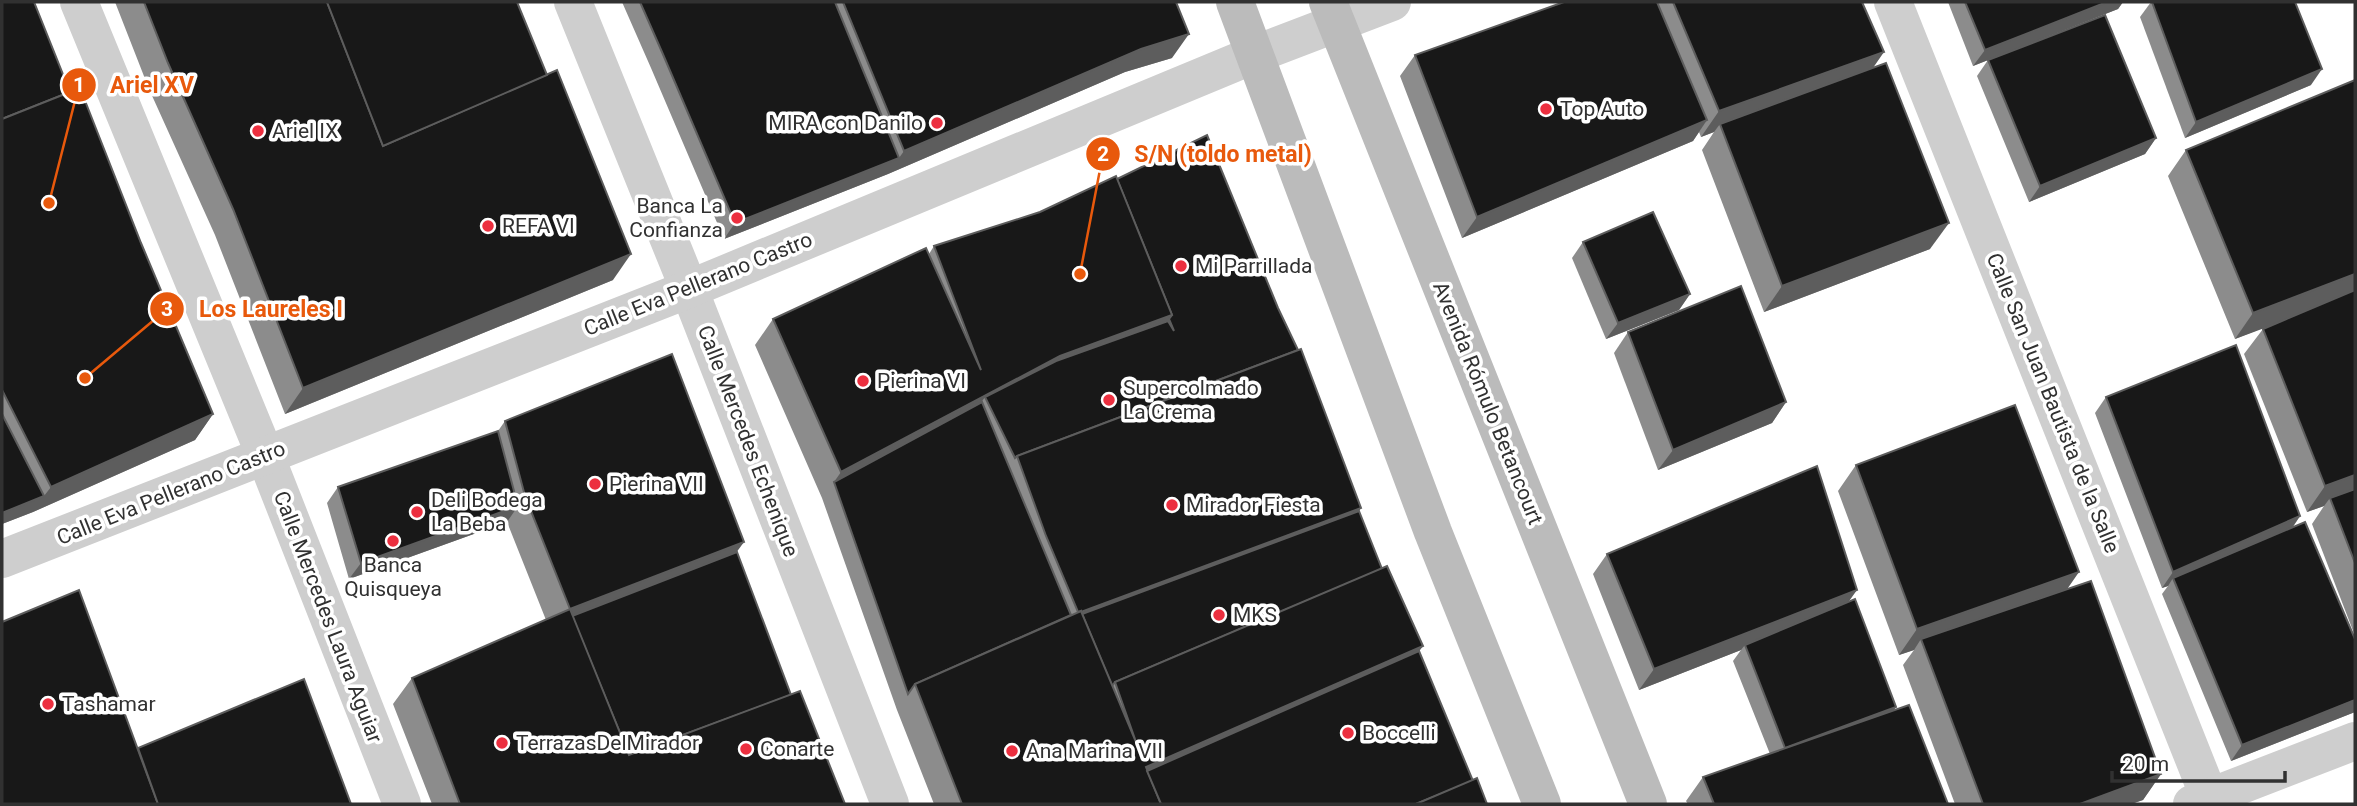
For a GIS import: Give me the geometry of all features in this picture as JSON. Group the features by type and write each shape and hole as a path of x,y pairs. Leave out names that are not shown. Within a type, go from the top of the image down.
{"main road":[{"path":"1235,2 1433,532 1542,804"},
{"name":"Avenida Rómulo Betancourt","path":"1332,12 1648,804"}],"street":[{"name":"Calle Mercedes Laura Aguiar","path":"79,2 265,456 402,804"},
{"name":"Calle Mercedes Echenique","path":"573,2 689,289 890,804"},
{"name":"Calle Eva Pellerano Castro","path":"2,559 689,289 1256,54 1332,12 1392,2"},
{"name":"Calle San Juan Bautista de la Salle","path":"1894,2 2204,802"},
{"path":"2204,802 2355,741"}],"building":[{"path":"2,2 34,2 70,92 2,119"},
{"path":"144,2 327,2 383,146 557,70 631,254 303,388 233,209"},
{"path":"327,2 517,2 547,75 383,146"},
{"path":"640,2 835,2 899,158 735,223"},
{"name":"MIRA con Danilo","path":"843,2 1176,2 1189,34 1141,49 904,151"},
{"name":"Top Auto","path":"1564,2 1657,2 1707,120 1477,217 1415,55"},
{"path":"1673,2 1862,2 1884,52 1719,111"},
{"path":"1965,2 2107,2 1985,50"},
{"path":"2152,2 2295,2 2322,69 2196,122"},
{"path":"2105,15 2156,138 2040,186 1988,60"},
{"path":"1886,63 1949,223 1782,286 1720,124"},
{"path":"2355,80 2355,274 2253,313 2186,150"},
{"path":"80,88 213,414 51,487 2,390 2,119"},
{"path":"1207,135 1298,350 1015,458 985,397 1056,361 1168,321 1174,331 1169,319 1172,315 1117,179"},
{"path":"1116,176 1172,315 1060,356 841,472 773,319 926,248 981,370 934,246 1040,212"},
{"path":"1653,212 1690,294 1618,323 1583,242"},
{"path":"1741,286 1786,402 1673,450 1628,332"},
{"path":"2355,290 2355,475 2325,486 2263,329"},
{"path":"2236,345 2300,516 2173,572 2106,397"},
{"name":"Mirador Fiesta","path":"1301,349 1361,508 1078,612 1046,536 1017,456"},
{"name":"Pierina VII","path":"672,354 744,542 570,609 525,496 505,421"},
{"path":"982,402 1071,615 915,684 908,694 834,482"},
{"path":"2015,405 2079,572 1917,629 1856,465"},
{"path":"2,414 44,496 2,513"},
{"name":"Deli Bodega La Beba","path":"498,431 518,506 361,563 338,487"},
{"path":"1817,466 1857,590 1654,669 1607,554"},
{"path":"2355,489 2355,563 2330,498"},
{"name":"MKS","path":"1359,511 1382,569 1115,682 1112,686 1082,614"},
{"path":"2305,522 2355,639 2355,700 2242,745 2173,578"},
{"path":"737,552 791,695 629,755 572,616"},
{"path":"1387,566 1423,646 1146,767 1161,804 962,804 915,684 1081,611 1136,742 1115,682"},
{"path":"2091,581 2161,774 2080,804 1983,804 1921,639"},
{"name":"Tashamar","path":"79,590 158,804 2,804 2,622"},
{"path":"1855,599 1896,707 1785,748 1745,645"},
{"path":"570,609 629,755 800,691 845,804 460,804 412,678"},
{"name":"Boccelli","path":"1419,651 1473,781 1416,804 1161,804 1147,771"},
{"path":"304,679 351,804 158,804 138,748"},
{"path":"1909,705 1948,804 1714,804 1703,777"},
{"path":"1477,778 1487,804 1416,804"}],"place":[{"name":"Top Auto","path":"1546,109"},
{"name":"MIRA con Danilo","path":"937,123"},
{"name":"Ariel IX","path":"258,131"},
{"name":"Ariel XV","path":"49,203"},
{"name":"Banca La Confianza","path":"737,218"},
{"name":"REFA VI","path":"488,226"},
{"name":"Mi Parrillada","path":"1181,266"},
{"name":"S/N (toldo metal)","path":"1080,274"},
{"name":"Los Laureles I","path":"85,378"},
{"name":"Pierina VI","path":"863,381"},
{"name":"Supercolmado La Crema","path":"1109,400"},
{"name":"Pierina VII","path":"595,484"},
{"name":"Mirador Fiesta","path":"1172,505"},
{"name":"Deli Bodega La Beba","path":"417,512"},
{"name":"Banca Quisqueya","path":"393,541"},
{"name":"MKS","path":"1219,615"},
{"name":"Tashamar","path":"48,704"},
{"name":"Boccelli","path":"1348,733"},
{"name":"TerrazasDelMirador","path":"502,743"},
{"name":"Conarte","path":"746,749"},
{"name":"Ana Marina VII","path":"1012,751"}]}
